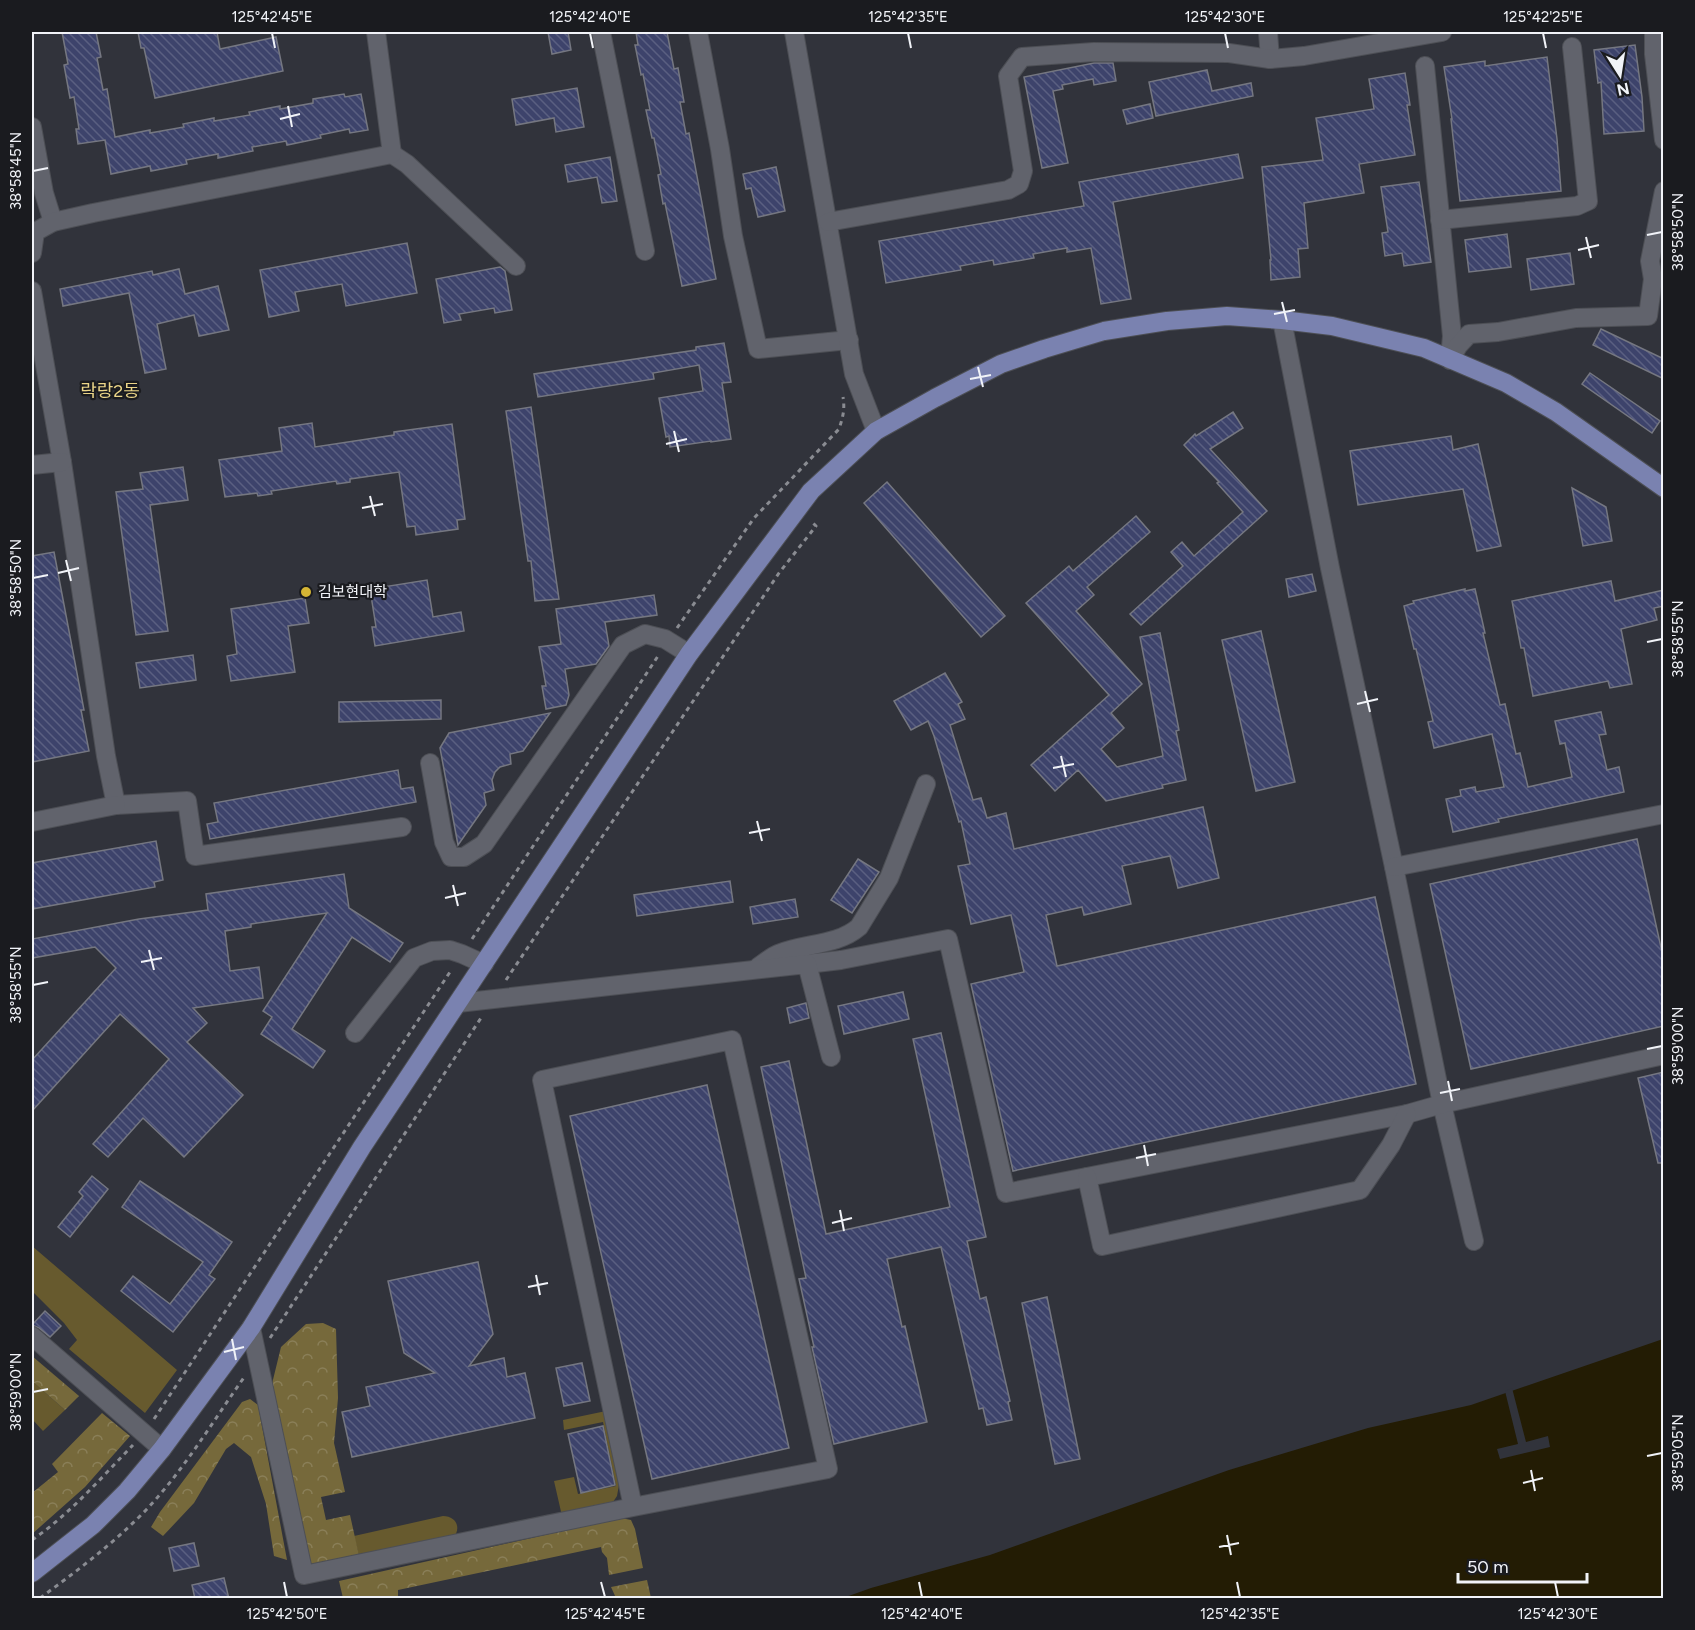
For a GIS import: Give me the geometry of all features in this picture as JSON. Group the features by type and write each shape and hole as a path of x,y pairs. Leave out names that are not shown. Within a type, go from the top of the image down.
{"main road":[{"path":"32,1573 93,1525 127,1491 162,1449 251,1328 362,1147 689,654 811,491 876,431 1001,364 1104,331 1167,321 1227,316 1282,320 1332,326 1424,348 1506,383 1556,412 1664,489"}],"street":[{"path":"376,32 392,154"},
{"path":"601,32 645,250"},
{"path":"698,32 720,148 733,236 758,349 849,340"},
{"path":"794,32 855,374 876,431"},
{"path":"1268,32 1270,60"},
{"path":"828,222 1008,190 1019,184 1023,171 1008,76 1022,57 1094,52 1229,53 1270,60 1442,32"},
{"path":"1654,32 1654,54 1664,140"},
{"path":"1440,220 1577,206 1588,201 1572,48"},
{"path":"1425,66 1452,336 1450,360"},
{"path":"32,127 44,193 53,222"},
{"path":"32,253 35,232 53,222 392,154 407,164 516,266"},
{"path":"1450,360 1458,346 1469,334 1498,332 1576,318 1648,316 1653,279 1650,261 1664,191"},
{"path":"32,291 62,462 106,756 116,805"},
{"path":"1282,320 1330,568 1442,1104 1474,1241"},
{"path":"32,465 62,462"},
{"path":"430,763 444,842 451,857 464,857 484,844 623,645 645,634 665,639 689,654"},
{"path":"751,971 778,954 837,939 860,927 889,878 926,784"},
{"path":"32,822 116,805 187,801 195,856 402,827"},
{"path":"1394,867 1664,814"},
{"path":"458,1003 841,960 948,939 1006,1193 1407,1114 1442,1104 1664,1055"},
{"path":"355,1033 414,958 432,951 450,950 484,964"},
{"path":"807,964 831,1057"},
{"path":"251,1328 304,1575 828,1469 732,1040 542,1080 633,1507"},
{"path":"1087,1177 1102,1246 1360,1190 1391,1145 1407,1114"},
{"path":"35,1339 162,1449"}],"path":[{"path":"40,1599 117,1538 147,1509 174,1477 257,1358 519,960 779,573 816,526 778,492"}],"shaded area":[{"path":"32,1246 177,1370 145,1413 69,1349 77,1340 64,1323 32,1291"},
{"path":"1663,1339 1663,1598 843,1598 990,1555 1229,1470 1368,1428 1471,1405"},
{"path":"32,1381 65,1410 43,1431 32,1419"},
{"path":"606,1411 619,1485 617,1496 613,1502 562,1516 554,1481 574,1477 578,1494 616,1486 603,1422 564,1430 563,1420"},
{"path":"443,1516 451,1518 456,1523 457,1530 453,1538 360,1560 354,1536"}],"green space":[{"path":"323,1323 336,1329 338,1398 334,1443 345,1492 321,1497 326,1520 350,1515 360,1560 315,1567 310,1563 271,1388 281,1347 306,1324"},
{"path":"32,1356 79,1396 65,1410 32,1381"},
{"path":"250,1399 258,1405 287,1560 274,1556 266,1504 251,1457 234,1443 226,1449 194,1503 163,1536 151,1527 242,1402"},
{"path":"102,1413 130,1436 85,1487 32,1534 32,1493 58,1472 52,1464"},
{"path":"621,1518 631,1520 635,1529 643,1568 609,1575 607,1558 601,1547 398,1590 398,1598 343,1598 339,1581"},
{"path":"647,1580 651,1598 616,1598 611,1587"}],"pier":[{"path":"1512,1388 1526,1442 1548,1436 1550,1447 1500,1459 1497,1449 1518,1444 1505,1391"}],"building":[{"path":"62,32 96,32 101,57 97,58 103,90 107,89 115,137 150,130 150,133 184,127 183,124 214,118 214,121 250,115 249,112 313,103 313,99 344,94 345,97 361,94 368,130 350,133 349,129 287,145 286,141 252,147 253,151 218,158 218,154 186,160 187,164 151,171 150,166 111,174 105,140 78,144 76,129 79,129 74,97 70,98 64,65 68,64"},
{"path":"138,32 217,32 220,49 276,37 283,71 155,98 144,48 141,48"},
{"path":"548,32 568,32 571,50 552,54"},
{"path":"636,32 667,32 674,69 678,68 684,102 680,102 686,134 689,133 716,279 682,286 665,203 663,204 658,175 661,174 646,110 650,110 635,45 638,45"},
{"path":"1635,45 1644,131 1604,134 1601,82 1598,83 1594,50"},
{"path":"1547,57 1561,191 1460,201 1444,67 1485,61 1485,66"},
{"path":"1094,63 1113,63 1116,81 1094,85 1093,79 1062,85 1063,89 1053,91 1068,163 1042,168 1024,77"},
{"path":"1207,70 1212,91 1251,83 1253,96 1156,116 1149,82"},
{"path":"1405,73 1410,105 1407,105 1415,155 1359,164 1364,193 1304,203 1308,248 1298,249 1300,277 1271,280 1262,167 1323,160 1316,118 1374,109 1369,79"},
{"path":"577,88 584,127 556,132 554,118 516,125 512,99"},
{"path":"1150,104 1153,118 1127,124 1123,110"},
{"path":"1238,154 1243,178 1113,202 1131,299 1101,304 1091,248 1067,252 1067,248 1033,254 1034,258 994,265 993,260 960,266 961,270 886,283 879,241 1084,206 1079,182"},
{"path":"610,157 617,201 602,203 597,177 568,182 565,165"},
{"path":"776,167 785,211 758,217 751,188 746,189 743,174"},
{"path":"1419,182 1431,262 1404,266 1402,253 1385,256 1382,233 1388,232 1381,187"},
{"path":"1507,234 1511,267 1469,272 1465,240"},
{"path":"407,243 417,293 346,306 342,284 295,292 299,311 269,317 260,270"},
{"path":"1570,253 1574,284 1531,290 1527,259"},
{"path":"500,267 505,271 512,310 495,313 494,308 459,314 461,320 444,323 436,279"},
{"path":"179,269 185,294 218,286 229,330 199,336 194,315 157,324 166,369 145,373 129,293 63,306 60,289 152,271 153,275"},
{"path":"1601,329 1664,359 1664,379 1593,345"},
{"path":"724,343 731,382 722,383 731,439 670,447 659,398 703,391 699,365 653,373 654,379 538,397 534,374 696,350 696,347"},
{"path":"1590,373 1660,421 1652,433 1582,384"},
{"path":"531,407 559,599 535,601 531,561 528,561 506,411"},
{"path":"1233,412 1243,428 1210,449 1267,511 1141,625 1130,614 1183,566 1171,552 1182,542 1194,556 1243,512 1217,483 1219,482 1184,445 1195,434 1196,436"},
{"path":"312,423 315,447 452,424 465,519 457,520 458,529 416,535 415,526 407,527 399,472 350,479 350,482 337,484 336,481 271,491 272,494 258,496 257,493 225,497 219,460 282,451 279,428"},
{"path":"1451,436 1453,450 1478,444 1501,546 1477,551 1463,489 1358,505 1350,451"},
{"path":"183,467 188,500 150,505 168,631 136,635 116,492 143,489 140,473"},
{"path":"887,482 1005,616 981,637 864,503"},
{"path":"1572,488 1606,507 1612,541 1583,546"},
{"path":"1136,516 1150,532 1087,587 1094,595 1076,611 1142,684 1111,713 1124,728 1101,749 1117,767 1163,756 1140,637 1160,633 1179,730 1176,731 1186,780 1162,785 1163,788 1106,801 1078,770 1055,791 1031,765 1109,695 1026,603 1069,566 1073,571"},
{"path":"54,552 84,710 81,710 89,751 32,762 32,556"},
{"path":"1312,574 1316,591 1289,597 1286,579"},
{"path":"427,580 433,617 461,612 464,631 375,646 372,627 376,627 370,589"},
{"path":"1611,581 1615,601 1664,590 1664,606 1654,608 1657,620 1621,629 1632,684 1610,688 1608,681 1533,696 1512,601"},
{"path":"1465,589 1465,591 1475,589 1500,705 1505,704 1516,754 1520,753 1528,787 1572,777 1565,743 1560,744 1555,721 1601,712 1606,734 1599,735 1607,770 1619,767 1624,792 1498,819 1499,822 1453,832 1446,799 1461,796 1460,790 1475,787 1476,792 1504,787 1492,734 1434,748 1428,722 1433,721 1404,606 1414,603 1413,601"},
{"path":"654,595 657,615 605,622 609,646 596,664 565,669 569,695 566,705 546,709 542,686 546,686 539,647 561,644 556,609"},
{"path":"305,598 309,623 288,626 295,672 231,681 227,656 237,654 231,609"},
{"path":"1261,631 1295,782 1256,791 1222,640"},
{"path":"193,655 196,680 140,688 136,663"},
{"path":"945,673 962,702 958,704 965,719 950,725 973,800 981,798 987,818 1006,813 1014,849 1203,807 1219,878 1178,888 1170,856 1122,866 1131,904 1084,915 1082,907 1046,915 1057,966 1375,897 1416,1084 1013,1171 971,984 1024,972 1011,915 971,924 958,866 970,864 961,821 959,822 934,736 928,721 911,730 894,701"},
{"path":"441,700 441,719 339,722 339,702"},
{"path":"550,713 523,751 510,754 511,764 500,767 495,772 492,780 494,790 484,793 486,805 458,845 440,748 449,733"},
{"path":"398,770 401,789 413,787 416,802 210,839 207,824 218,822 214,803"},
{"path":"1637,839 1664,961 1664,1026 1471,1069 1430,884"},
{"path":"156,841 163,880 154,882 155,887 32,909 32,863"},
{"path":"858,859 879,872 852,913 831,900"},
{"path":"344,874 349,908 403,943 390,962 352,937 292,1029 325,1051 313,1068 261,1034 272,1017 263,1011 327,913 251,924 251,927 225,931 230,971 259,967 263,998 193,1008 207,1023 187,1042 243,1095 184,1157 143,1118 108,1157 93,1144 169,1059 120,1014 32,1111 32,1060 116,968 95,947 32,958 32,939 139,919 208,910 206,894"},
{"path":"730,881 733,902 637,916 634,895"},
{"path":"795,899 798,917 753,924 750,907"},
{"path":"903,992 909,1019 844,1034 838,1006"},
{"path":"806,1003 809,1018 790,1023 787,1008"},
{"path":"941,1033 986,1237 967,1241 980,1299 986,1297 1010,1401 1008,1402 1012,1420 987,1425 983,1408 979,1409 941,1247 887,1259 927,1422 834,1444 799,1279 806,1278 761,1067 789,1061 826,1234 950,1207 913,1039"},
{"path":"1664,1072 1664,1163 1658,1163 1638,1078"},
{"path":"707,1085 789,1448 652,1479 570,1116"},
{"path":"92,1176 108,1189 70,1237 58,1227 83,1196 79,1192"},
{"path":"140,1181 232,1242 209,1275 215,1279 173,1332 121,1291 133,1276 170,1304 203,1262 122,1207"},
{"path":"478,1262 493,1334 469,1366 504,1358 507,1377 525,1373 535,1418 352,1457 342,1412 370,1406 366,1387 435,1373 404,1353 388,1281"},
{"path":"1047,1297 1080,1459 1055,1464 1022,1303"},
{"path":"45,1311 61,1326 50,1337 32,1325"},
{"path":"582,1363 590,1401 564,1406 556,1368"},
{"path":"603,1426 615,1485 581,1493 568,1434"},
{"path":"194,1543 199,1566 174,1571 169,1548"},
{"path":"224,1578 229,1599 195,1599 192,1585"}],"place":[{"name":"김보현대학","path":"306,592"}],"district":[{"name":"락랑2동","path":"110,391"}]}
